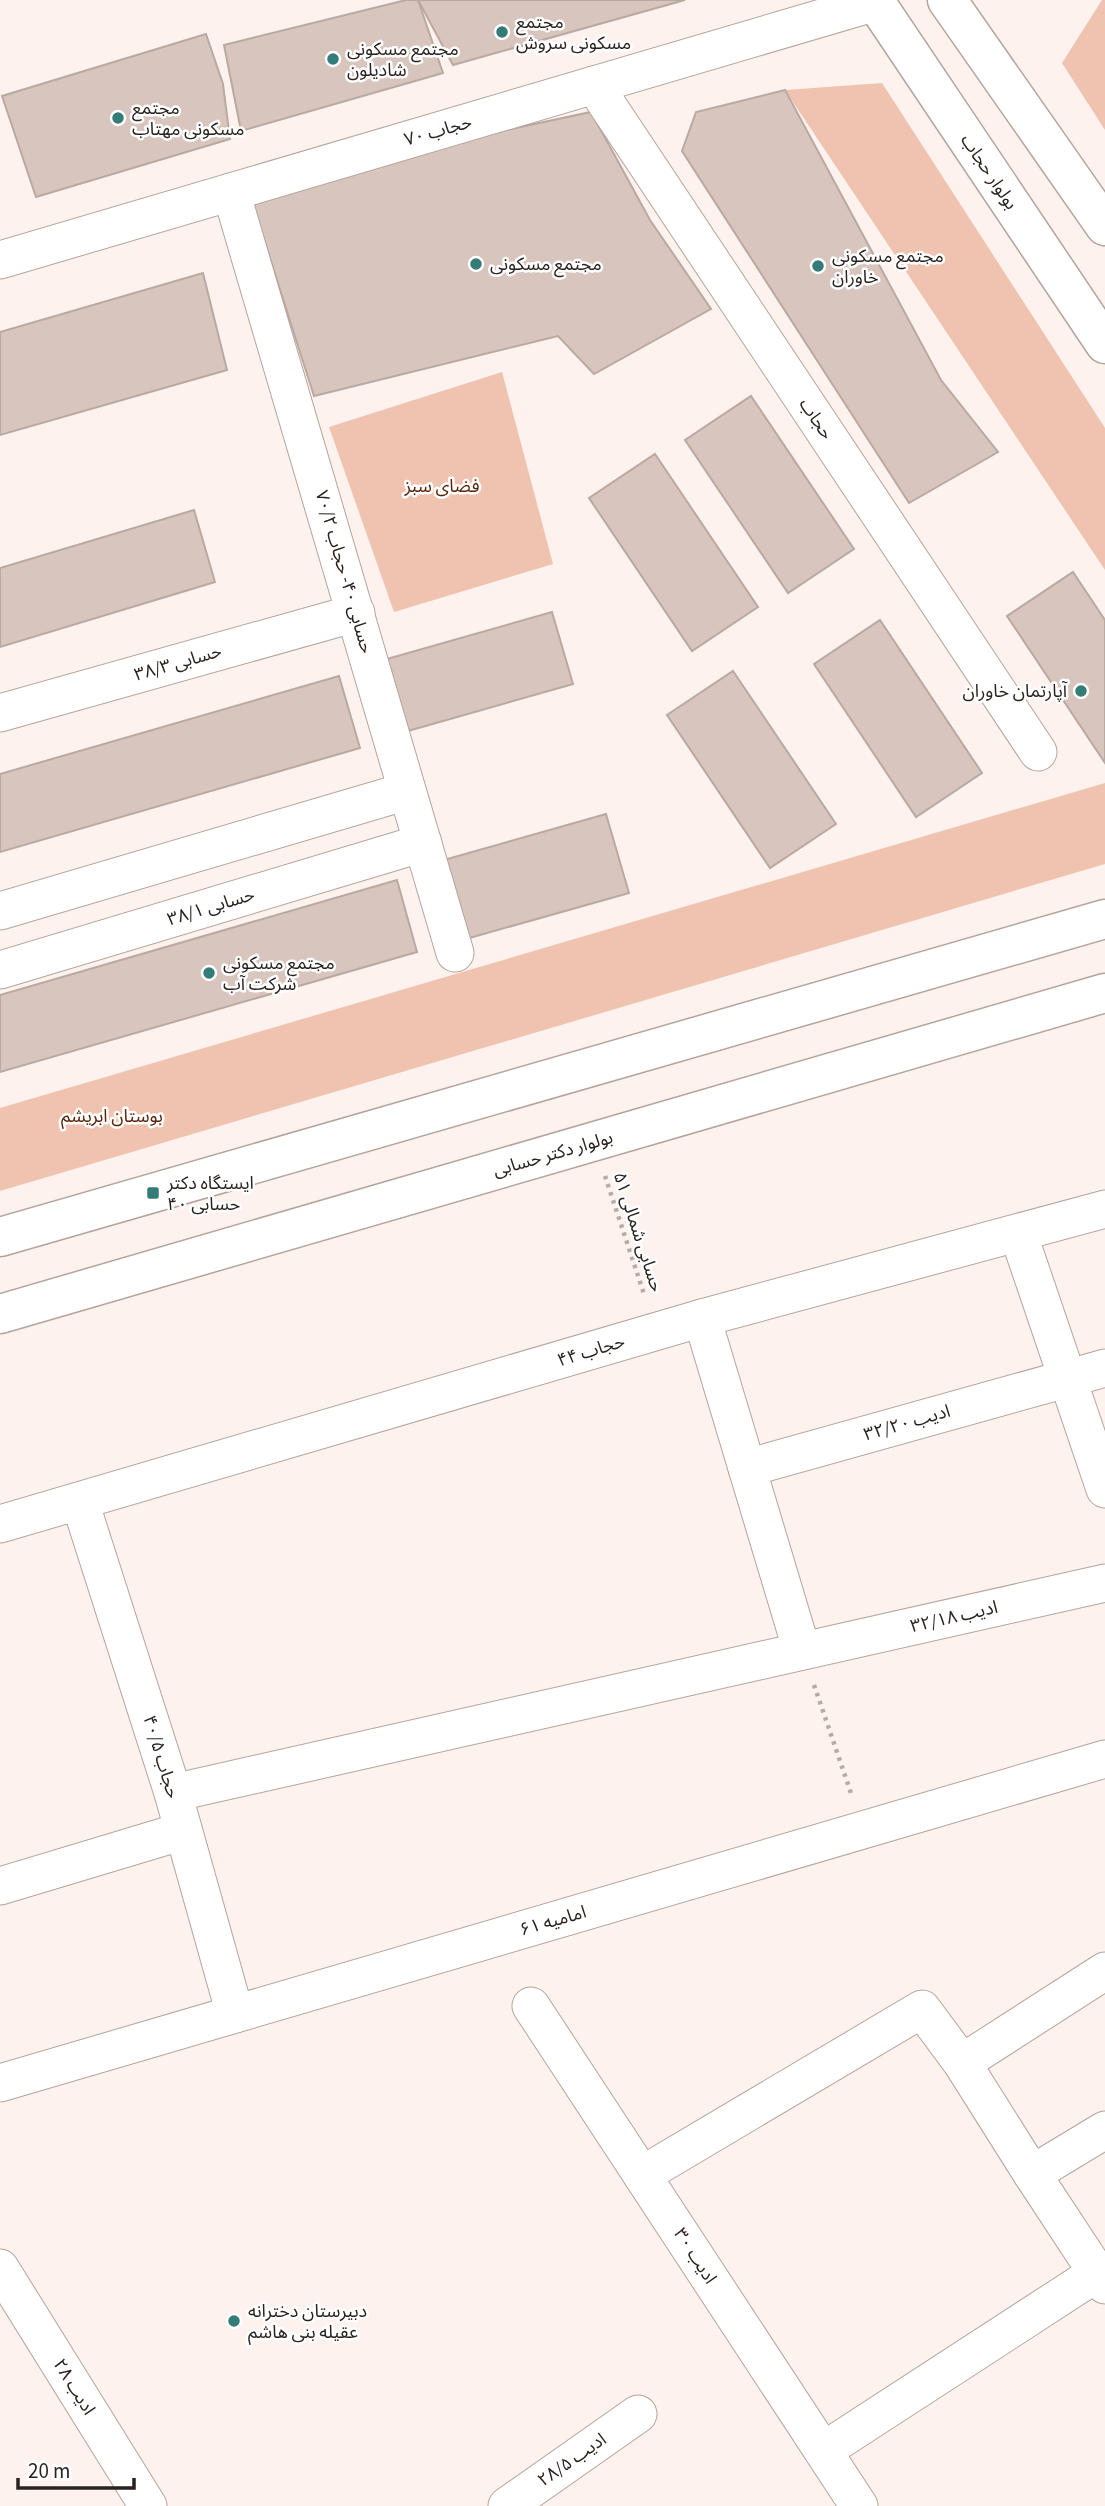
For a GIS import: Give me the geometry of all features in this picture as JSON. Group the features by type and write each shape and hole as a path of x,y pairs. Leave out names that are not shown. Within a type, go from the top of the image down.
{"main road":[{"path":"947,0 1105,226"},
{"name":"بولوار حجاب","path":"875,1 1105,344"},
{"path":"0,1237 1105,919"},
{"name":"بولوار دکتر حسابی","path":"0,1314 1105,993"}],"street":[{"name":"حجاب ۷۰","path":"0,260 875,1"},
{"name":"حجاب","path":"594,85 1038,752"},
{"name":"حسابی ۴۰- حجاب ۷۰/۲","path":"231,192 456,953"},
{"name":"حسابی ۳۸/۳","path":"0,713 356,613"},
{"path":"0,911 407,791"},
{"name":"حسابی ۳۸/۱","path":"0,970 423,843"},
{"name":"حجاب ۴۴","path":"0,1524 702,1318 1105,1209"},
{"path":"1018,1233 1105,1489"},
{"path":"702,1318 802,1651"},
{"name":"ادیب ۳۲/۲۰","path":"747,1468 1105,1368"},
{"name":"حجاب ۴۰/۵","path":"80,1502 173,1793 235,2014"},
{"name":"ادیب ۳۲/۱۸","path":"173,1793 1105,1583"},
{"name":"امامیه ۶۱","path":"0,2082 1105,1759"},
{"path":"0,1886 183,1831"},
{"path":"962,2063 1105,1971"},
{"name":"ادیب ۳۰","path":"531,2006 859,2506"},
{"path":"642,2175 922,2009 962,2063 1101,2279 823,2451"},
{"path":"1032,2174 1105,2130"},
{"name":"ادیب ۲۸","path":"0,2268 146,2505"},
{"name":"ادیب ۲۸/۵","path":"506,2506 638,2414"}],"path":[{"name":"حسابی شمالی ۵۱","path":"593,1142 656,1332"},
{"path":"802,1651 863,1829"}],"green space":[{"path":"1102,0 1105,0 1105,130 1062,63"},
{"path":"882,83 1105,428 1105,570 785,90"},
{"name":"فضای سبز","path":"502,372 553,564 394,612 329,427"},
{"name":"بوستان ابریشم","path":"1105,783 1105,864 0,1191 0,1108"}],"building":[{"name":"مجتمع مسکونی شادیلون","path":"406,0 418,0 443,73 241,131 224,45"},
{"name":"مجتمع مسکونی سروش","path":"418,0 685,0 453,65"},
{"name":"مجتمع مسکونی مهتاب","path":"206,34 223,84 230,139 36,197 2,96"},
{"name":"مجتمع مسکونی خاوران","path":"785,90 941,380 998,452 909,503 682,151 696,112"},
{"name":"مجتمع مسکونی","path":"591,112 650,220 711,309 594,374 558,336 314,396 252,202 464,139"},
{"path":"203,273 227,370 0,435 0,332"},
{"path":"751,396 854,549 788,593 685,440"},
{"path":"655,454 758,607 692,651 589,498"},
{"path":"194,510 215,582 0,647 0,568"},
{"name":"آپارتمان خاوران","path":"1073,572 1105,620 1105,763 1007,616"},
{"path":"552,612 573,684 408,731 387,659"},
{"path":"880,620 982,773 916,817 814,664"},
{"path":"733,671 836,824 770,868 667,715"},
{"path":"339,676 360,748 0,852 0,774"},
{"path":"606,814 629,893 466,939 444,860"},
{"name":"مجتمع مسکونی شرکت آب","path":"397,880 417,952 0,1072 0,995"}],"place":[{"name":"مجتمع مسکونی سروش","path":"502,32"},
{"name":"مجتمع مسکونی شادیلون","path":"333,59"},
{"name":"مجتمع مسکونی مهتاب","path":"118,118"},
{"name":"مجتمع مسکونی","path":"476,264"},
{"name":"مجتمع مسکونی خاوران","path":"818,266"},
{"name":"آپارتمان خاوران","path":"1081,691"},
{"name":"مجتمع مسکونی شرکت آب","path":"209,973"},
{"name":"ایستگاه دکتر حسابی ۴۰","path":"153,1193"},
{"name":"دبیرستان دخترانه عقیله بنی هاشم","path":"234,2321"}]}
